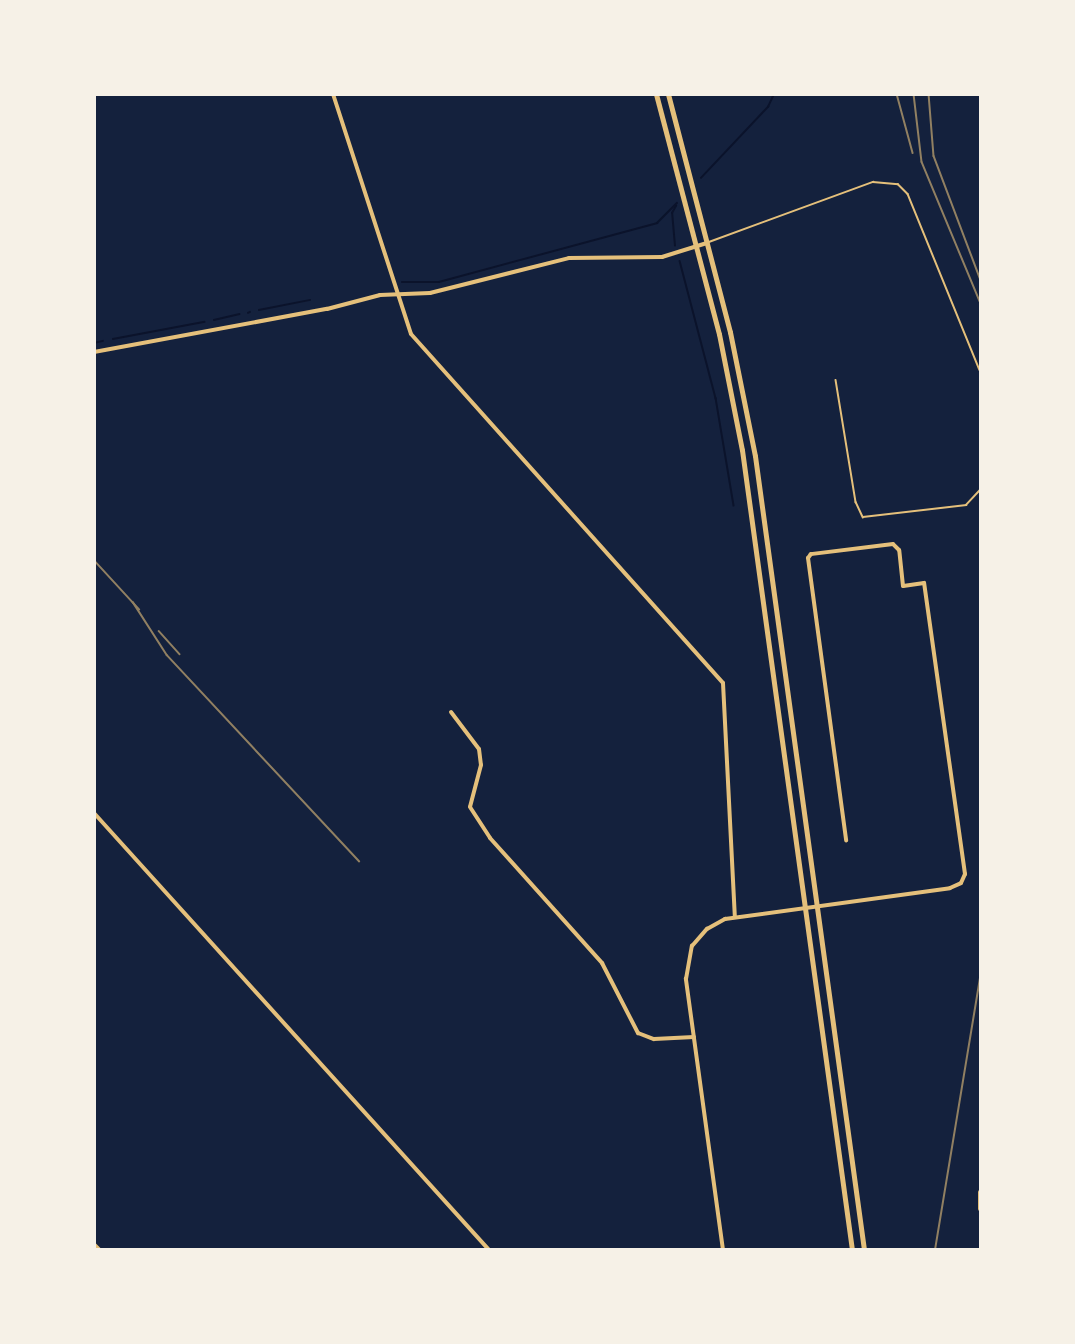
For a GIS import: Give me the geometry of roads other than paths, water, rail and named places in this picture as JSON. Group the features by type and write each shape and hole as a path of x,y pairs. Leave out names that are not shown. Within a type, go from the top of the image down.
{"main road":[{"path":"656,94 726,369 749,490 852,1250"},
{"path":"668,94 708,243 755,456 864,1250"},
{"path":"94,1245 99,1250"}],"street":[{"path":"333,94 411,334 429,357 720,676 725,690 735,917"},
{"path":"94,352 398,293 439,292 569,258 655,258 708,243"},
{"path":"723,1250 686,979 689,952 707,929 735,917 950,888 961,883 965,874 924,583 903,586 899,550 890,543 812,554 808,558 846,840"},
{"path":"451,712 479,749 481,765 470,807 490,838 602,963 638,1033 654,1039 694,1037"},
{"path":"94,813 489,1250"},
{"path":"981,1192 981,1209"}],"lane":[{"path":"708,243 873,182 898,184 908,194 981,370"},
{"path":"836,380 856,501 863,517 966,505 981,490"}],"waterway":[{"path":"701,178 768,107 774,94"},
{"path":"402,282 439,282 657,223 677,203"},
{"path":"675,246 672,213 676,206"},
{"path":"680,261 716,398 734,505"},
{"path":"259,310 310,300"},
{"path":"214,320 239,314"},
{"path":"113,339 204,322"},
{"path":"94,343 103,341"}],"railway":[{"path":"897,94 913,153"},
{"path":"914,94 922,162 980,301"},
{"path":"929,94 934,156 980,278"},
{"path":"94,560 139,609"},
{"path":"133,602 167,655 359,861"},
{"path":"159,631 180,654"},
{"path":"935,1250 980,979"}]}
